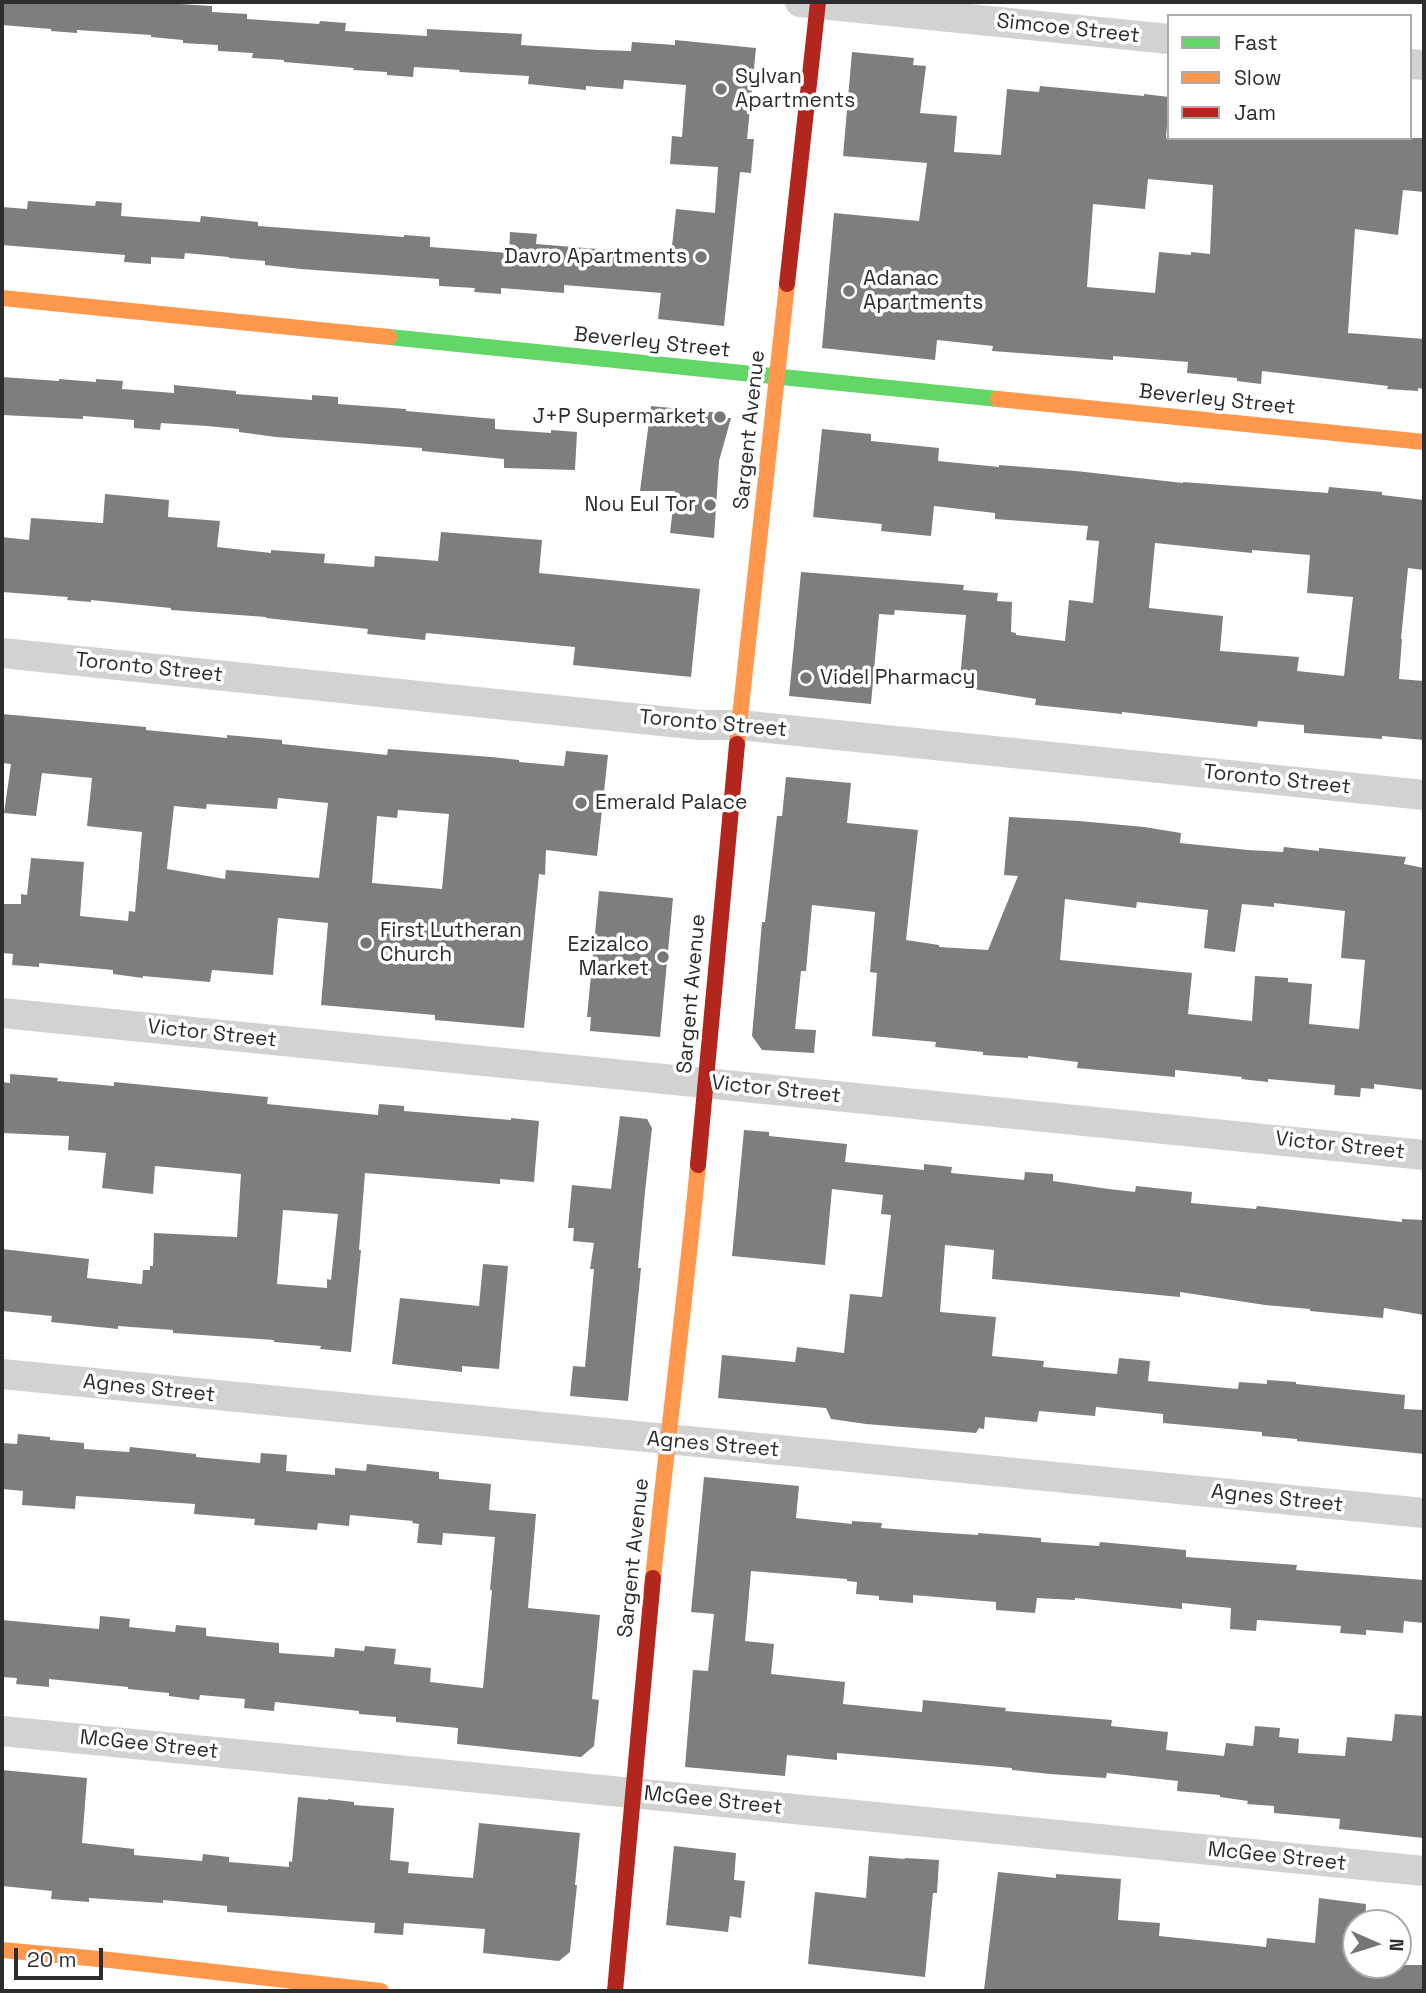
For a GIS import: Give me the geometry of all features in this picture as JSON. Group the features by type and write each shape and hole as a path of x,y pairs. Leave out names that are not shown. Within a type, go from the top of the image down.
{"main road":[{"name":"Sargent Avenue","path":"615,1991 632,1793 667,1440 689,1263 739,725 777,376 812,2"},
{"name":"Beverley Street","path":"2,298 1424,442"},
{"path":"2,1950 382,1991"}],"street":[{"name":"Simcoe Street","path":"812,2 1167,39"},
{"name":"Toronto Street","path":"2,653 700,725 739,725 1424,795"},
{"name":"Victor Street","path":"2,1013 1424,1155"},
{"name":"Agnes Street","path":"2,1374 1424,1513"},
{"name":"McGee Street","path":"2,1731 1424,1871"}],"building":[{"path":"2,2 180,2 212,6 212,12 247,14 247,19 346,23 345,31 427,36 427,29 522,34 521,45 599,50 631,51 632,42 675,45 675,40 756,48 747,139 754,139 751,173 740,172 724,326 658,319 661,293 564,285 564,293 501,288 501,294 474,292 475,288 439,286 439,279 301,269 229,257 185,253 184,259 151,257 151,264 124,262 125,255 2,245 2,207 27,209 28,201 95,206 96,201 122,203 121,216 200,222 201,216 258,222 258,226 430,237 430,247 509,253 510,232 537,234 536,244 671,255 676,209 715,213 718,167 670,164 672,136 682,137 686,85 624,80 623,89 586,86 586,90 528,84 529,76 414,67 413,77 387,75 387,72 252,58 253,53 218,51 218,45 183,43 183,40 151,35 77,30 77,33 2,25"},
{"path":"852,52 914,58 913,65 926,66 920,113 957,116 954,152 1001,155 1007,89 1039,92 1040,86 1167,97 1167,140 1424,138 1424,192 1403,190 1398,235 1355,229 1348,333 1424,339 1424,389 1387,389 1388,386 1262,371 1261,384 1237,381 1237,378 1187,373 1188,362 1113,356 1113,360 992,351 993,346 937,340 935,360 822,348 834,213 919,221 927,163 843,156","holes":["1148,179 1213,185 1210,254 1159,252 1155,293 1087,287 1093,204 1145,209"]},
{"path":"2,377 59,381 123,381 122,389 174,393 174,385 236,391 236,394 312,400 312,395 338,397 338,404 495,419 495,429 577,432 575,470 504,468 504,459 422,451 422,448 276,437 239,432 239,429 161,423 160,430 134,428 134,420 2,415"},
{"path":"651,406 722,413 724,418 731,418 719,461 714,538 670,533 675,491 640,491"},
{"path":"822,429 871,434 871,441 939,448 938,461 1328,493 1329,487 1382,492 1382,495 1424,500 1424,570 1408,568 1399,679 1424,681 1424,740 1304,733 1304,725 1258,721 1257,727 1035,705 1036,699 967,688 968,680 960,679 966,615 895,610 894,615 879,614 871,704 789,696 801,572 964,585 963,590 998,593 997,601 1012,602 1011,632 1016,635 1065,641 1069,600 1093,603 1099,541 1086,540 1088,526 995,519 995,513 934,506 931,536 881,531 882,524 813,517","holes":["1155,543 1252,553 1252,550 1310,555 1307,593 1353,597 1344,676 1297,671 1299,657 1220,651 1223,616 1149,608"]},
{"path":"105,494 169,500 168,517 220,521 217,547 271,553 271,550 325,554 324,563 374,567 375,556 438,561 441,532 542,540 539,573 700,589 691,677 573,665 575,647 426,633 425,640 367,634 368,629 266,617 2,592 2,537 29,540 31,518 103,523"},
{"path":"2,714 146,727 146,730 227,738 227,735 282,740 282,744 387,755 388,749 564,766 566,751 608,755 597,856 546,850 545,875 539,874 524,1028 435,1020 435,1015 321,1005 328,923 278,918 273,975 212,970 210,982 143,978 113,974 113,970 39,963 39,967 12,965 13,954 2,953 2,904 21,904 21,894 27,895 31,858 84,862 80,916 128,921 129,911 135,912 142,832 87,826 92,778 42,773 36,816 4,813 11,764 2,763","holes":["278,798 328,803 319,878 226,870 225,879 167,869 174,806 206,809 207,804 277,809","398,810 449,814 442,889 372,883 377,816 397,818"]},
{"path":"786,777 851,783 847,823 918,830 906,940 939,947 988,950 1018,876 1004,875 1009,817 1144,827 1181,833 1180,843 1248,850 1283,852 1284,847 1319,851 1319,848 1406,857 1404,864 1424,868 1424,1090 1374,1084 1374,1089 1361,1088 1360,1097 1334,1095 1335,1085 1268,1079 1268,1082 1175,1070 1175,1077 1077,1068 1078,1062 1028,1056 983,1055 983,1052 935,1047 936,1042 872,1036 877,973 870,972 875,912 812,905 806,971 801,971 795,1029 816,1030 814,1053 762,1050 752,1036 762,922 765,922 777,816 782,816","holes":["1065,899 1136,908 1137,902 1208,910 1204,948 1235,952 1242,904 1274,907 1274,903 1345,911 1341,958 1365,960 1359,1029 1309,1024 1312,984 1288,982 1288,978 1255,976 1252,1021 1188,1014 1192,973 1060,960"]},
{"path":"599,891 673,898 660,1037 590,1031 591,1017 587,1017"},
{"path":"10,1074 58,1078 57,1081 114,1086 114,1082 268,1097 267,1104 378,1115 379,1104 404,1106 404,1111 539,1121 534,1182 500,1179 500,1184 365,1173 351,1352 274,1340 51,1322 52,1316 2,1311 2,1249 89,1259 87,1278 142,1284 143,1270 150,1270 150,1266 153,1266 154,1233 237,1237 241,1174 155,1166 153,1194 102,1188 106,1153 68,1150 69,1136 2,1133 2,1082 10,1083","holes":["283,1210 338,1214 331,1280 327,1279 327,1288 277,1284"]},
{"path":"620,1116 647,1119 652,1128 628,1401 570,1396 573,1366 585,1367 594,1269 590,1269 594,1243 573,1241 574,1228 568,1228 572,1185 611,1189"},
{"path":"744,1130 769,1132 769,1136 847,1144 845,1162 924,1170 924,1164 952,1167 951,1173 1024,1180 1025,1172 1053,1174 1053,1181 1109,1189 1135,1192 1136,1186 1192,1192 1191,1203 1256,1209 1257,1206 1402,1222 1402,1219 1424,1220 1424,1315 1384,1308 1383,1318 1310,1311 1180,1292 1180,1297 992,1279 994,1250 945,1245 940,1312 996,1317 992,1356 1044,1361 1043,1367 1117,1374 1119,1358 1150,1361 1148,1381 1238,1389 1239,1382 1267,1384 1267,1380 1405,1395 1404,1409 1424,1410 1424,1454 1297,1441 1262,1436 1262,1432 1163,1423 1163,1414 1096,1407 1095,1416 1039,1411 1037,1422 985,1417 984,1429 979,1428 976,1433 866,1424 831,1419 826,1408 718,1398 722,1355 795,1362 797,1347 844,1353 850,1294 882,1297 891,1215 881,1214 883,1195 832,1189 825,1265 732,1256"},
{"path":"483,1264 508,1266 499,1369 462,1366 462,1372 392,1364 400,1298 479,1306"},
{"path":"18,1434 84,1443 84,1449 129,1452 130,1447 260,1463 261,1453 287,1455 286,1471 335,1475 335,1468 366,1471 367,1464 439,1472 439,1479 491,1484 489,1510 536,1514 528,1608 600,1615 592,1699 599,1700 594,1746 581,1757 457,1744 458,1728 396,1722 396,1717 359,1714 359,1711 275,1702 274,1711 244,1708 245,1699 200,1695 199,1700 128,1687 49,1679 49,1687 16,1684 17,1678 2,1677 2,1620 99,1629 100,1616 130,1619 129,1627 175,1632 176,1625 206,1628 206,1636 279,1643 279,1653 334,1657 335,1648 364,1651 365,1646 396,1649 394,1664 431,1668 430,1682 483,1688 492,1590 495,1537 443,1533 442,1545 417,1543 419,1524 412,1523 413,1521 350,1515 349,1526 318,1523 317,1530 254,1525 255,1519 194,1514 195,1504 76,1496 75,1509 22,1505 23,1491 2,1489 2,1443 17,1444"},
{"path":"704,1477 799,1486 796,1518 852,1524 852,1521 882,1523 881,1528 1041,1538 1041,1542 1099,1546 1100,1542 1186,1550 1186,1557 1297,1565 1296,1570 1424,1580 1424,1623 1404,1621 1403,1633 1366,1630 1366,1635 1340,1633 1341,1626 1257,1620 1256,1631 1230,1629 1231,1608 1182,1603 1182,1609 1075,1598 1037,1598 1035,1613 996,1610 996,1602 913,1595 913,1603 879,1600 879,1596 856,1594 857,1582 847,1579 751,1571 745,1641 774,1644 771,1674 845,1682 843,1704 922,1712 923,1700 1006,1708 1005,1711 1112,1720 1111,1726 1168,1732 1166,1750 1224,1756 1226,1743 1253,1746 1255,1726 1280,1728 1279,1737 1299,1739 1298,1753 1345,1756 1347,1737 1392,1741 1395,1714 1424,1716 1424,1838 1339,1829 1340,1819 1274,1813 1274,1806 1247,1804 1248,1801 1220,1795 1177,1791 1178,1781 1107,1773 1106,1778 1050,1774 1012,1768 837,1753 837,1760 787,1755 785,1776 685,1767 693,1670 708,1671 714,1614 691,1612"},
{"path":"2,1770 87,1778 82,1843 134,1849 134,1855 202,1861 203,1854 229,1857 229,1862 289,1867 289,1861 292,1862 298,1797 394,1808 390,1860 409,1862 408,1873 473,1878 479,1823 580,1833 570,1952 559,1961 483,1953 485,1929 404,1923 403,1935 374,1933 375,1923 227,1912 227,1906 163,1900 163,1903 89,1898 89,1902 51,1899 52,1891 2,1886"},
{"path":"674,1846 736,1853 734,1880 745,1881 741,1918 730,1916 728,1932 666,1925"},
{"path":"869,1856 939,1860 925,1977 808,1964 815,1892 866,1898"},
{"path":"998,1872 1056,1878 1056,1874 1121,1879 1118,1920 1160,1923 1159,1936 1266,1947 1267,1938 1315,1943 1319,1898 1366,1904 1366,1909 1342,1909 1342,1979 1412,1979 1412,1965 1424,1965 1424,1991 984,1990"}],"traffic: fast":[{"path":"389,337 998,399"}],"traffic: slow":[{"path":"737,744 787,284"},
{"path":"2,298 389,337"},
{"path":"998,399 1424,442"},
{"path":"653,1578 698,1165"},
{"path":"2,1950 381,1991"}],"traffic: jam":[{"path":"787,284 818,2"},
{"path":"698,1165 737,744"},
{"path":"615,1991 653,1578"}],"place":[{"name":"Sylvan Apartments","path":"721,89"},
{"name":"Davro Apartments","path":"701,257"},
{"name":"Adanac Apartments","path":"849,291"},
{"name":"J+P Supermarket","path":"720,417"},
{"name":"Nou Eul Tor","path":"710,505"},
{"name":"Videl Pharmacy","path":"806,678"},
{"name":"Emerald Palace","path":"581,803"},
{"name":"First Lutheran Church","path":"366,943"},
{"name":"Ezizalco Market","path":"663,957"}]}
